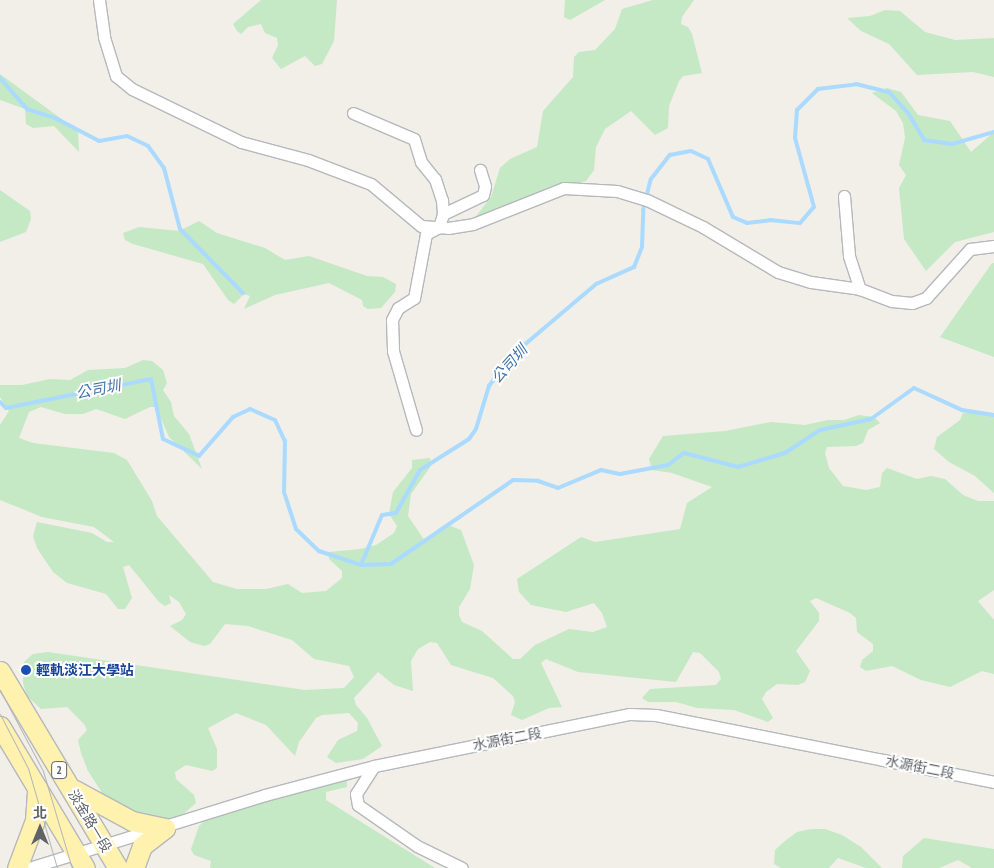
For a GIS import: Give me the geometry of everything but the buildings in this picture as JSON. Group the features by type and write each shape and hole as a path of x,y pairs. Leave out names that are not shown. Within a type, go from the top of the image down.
{"main road":[{"name":"淡金路一段","path":"0,672 118,868"},
{"name":"淡金路一段","path":"0,726 80,861"},
{"path":"70,787 96,805 132,821 165,828"},
{"path":"18,868 35,820 37,788"},
{"path":"134,868 142,846 165,828"}],"street":[{"path":"100,0 104,37 116,76 132,89 241,142 308,160 371,184 421,226 439,227 473,224 564,188 617,191 642,198 703,227 778,272 811,282 860,289 892,301 912,303 926,298 970,249 994,246"},
{"path":"353,112 414,139 421,162 435,180 443,214 439,227 426,234 414,298 398,308 392,320 393,351 416,430"},
{"path":"443,214 483,195 485,186 480,170"},
{"path":"844,196 849,256 860,289"},
{"name":"水源街二段","path":"29,868 80,861 104,846 265,795 374,766 630,714 656,715 994,782"},
{"path":"374,766 356,794 358,805 417,846 462,868"}],"green space":[{"path":"261,0 337,0 334,41 322,64 315,66 305,56 281,69 272,58 278,45 277,38 265,33 261,24 248,27 241,34 237,31 233,24"},
{"path":"565,0 605,0 570,20 564,17"},
{"path":"653,0 694,0 682,17 681,24 688,27 692,34 702,73 683,76 679,81 669,106 668,128 655,135 631,111 605,129 596,147 594,170 586,181 473,220 491,197 500,168 510,159 537,147 543,111 573,77 574,57 579,52 595,50 615,29 622,9"},
{"path":"885,10 900,11 925,32 955,40 994,38 994,77 973,72 917,75 889,44 861,31 847,18 870,16"},
{"path":"0,74 78,131 79,152 54,126 33,128 26,124 25,109 0,100"},
{"path":"887,88 901,92 918,115 950,121 971,152 994,132 994,232 955,242 926,271 904,239 899,188 906,175 899,165 905,138 903,123 896,111 872,93"},
{"path":"0,190 30,211 31,219 26,232 0,242"},
{"path":"199,221 217,233 265,248 285,260 309,256 367,276 383,277 396,284 395,292 381,308 368,309 363,306 362,300 329,283 275,295 244,309 250,296 244,294 234,304 228,300 203,264 133,244 125,240 123,233 139,227 179,231"},
{"path":"992,263 994,263 994,357 940,337"},
{"path":"143,360 152,361 163,370 167,383 163,390 171,402 174,416 189,434 202,469 169,437 156,407 150,407 125,419 96,409 83,414 65,414 41,407 29,412 19,438 33,443 114,453 127,460 152,501 157,516 213,582 237,589 266,589 288,584 302,593 326,591 342,578 342,571 329,559 329,552 360,549 376,545 394,533 397,526 389,514 393,492 412,468 412,460 430,458 431,466 411,494 408,516 425,541 431,539 440,528 448,525 461,530 474,565 470,589 459,607 459,615 462,622 482,631 513,659 520,659 535,645 569,629 593,632 607,627 602,613 594,603 566,612 531,605 519,592 517,579 581,537 595,542 680,529 687,503 712,487 672,473 652,470 649,459 663,436 725,431 771,422 805,425 828,420 844,420 859,415 874,417 880,423 868,430 863,443 856,446 827,447 825,453 829,468 843,486 866,490 880,487 882,473 887,468 917,479 931,476 945,479 963,495 978,501 994,501 994,590 978,601 994,620 994,674 982,671 950,687 921,680 892,666 866,671 860,667 862,660 873,651 873,644 857,632 856,618 850,613 816,598 810,601 819,613 819,621 796,651 810,671 805,682 798,685 777,684 766,692 762,699 773,718 768,722 734,710 697,708 676,702 648,702 642,698 650,689 716,685 721,679 719,672 700,653 693,652 676,682 578,672 546,659 541,663 562,707 549,708 522,720 511,715 515,702 513,696 493,678 451,665 437,643 430,642 418,649 411,661 413,691 394,685 378,672 354,698 356,705 367,718 382,746 363,759 336,763 327,757 338,740 357,731 358,723 349,713 322,715 316,718 299,742 295,756 266,725 236,713 208,728 217,749 217,768 212,771 186,765 175,772 176,779 194,795 196,803 175,821 112,808 88,771 81,753 78,740 87,730 84,724 67,707 41,709 27,696 23,683 24,662 33,654 48,652 305,690 344,688 354,677 349,666 314,659 292,640 248,626 225,624 210,644 204,646 190,642 170,626 182,620 186,614 179,602 169,595 171,603 165,606 159,602 129,565 123,567 132,598 125,609 118,609 106,594 67,583 53,572 37,548 33,536 37,522 92,533 107,542 114,542 94,527 42,517 0,500 0,425 9,411 0,397 0,385 22,385 50,379 70,380 88,370 125,368"},
{"path":"963,413 994,415 994,493 975,476 949,462 934,449 937,437 960,420"},
{"path":"340,778 347,779 347,787 326,792 326,800 435,868 210,868 211,861 194,855 191,849 199,826 214,812"},
{"path":"825,829 842,835 861,847 882,868 866,868 838,858 829,868 781,868 774,864 775,850 797,832"},
{"path":"924,838 994,849 994,868 972,868 958,860 939,868 902,868 903,856"}],"waterway":[{"path":"0,78 27,109 57,119 99,141 127,136 148,146 164,168 180,229 243,293"},
{"name":"公司圳","path":"0,402 6,408 151,379 163,439 199,456 233,417 250,409 275,420 285,441 284,492 296,529 319,551 361,565 382,515 396,513 420,470 469,439 476,429 489,386 510,357 596,284 634,267 642,247 643,210 651,179 670,155 691,151 708,159 733,217 747,223 770,220 800,223 814,207 795,138 797,110 818,89 856,84 889,92 908,113 924,140 952,144 994,132"},
{"path":"361,565 391,564 513,480 538,481 558,488 601,470 620,474 668,465 684,453 738,467 785,453 820,430 871,419 914,388 962,410 994,415"}],"tram line":[{"path":"0,690 43,771 72,868"},
{"path":"0,714 28,768 57,868"}],"place":[{"name":"輕軌淡江大學站","path":"26,670"}]}
